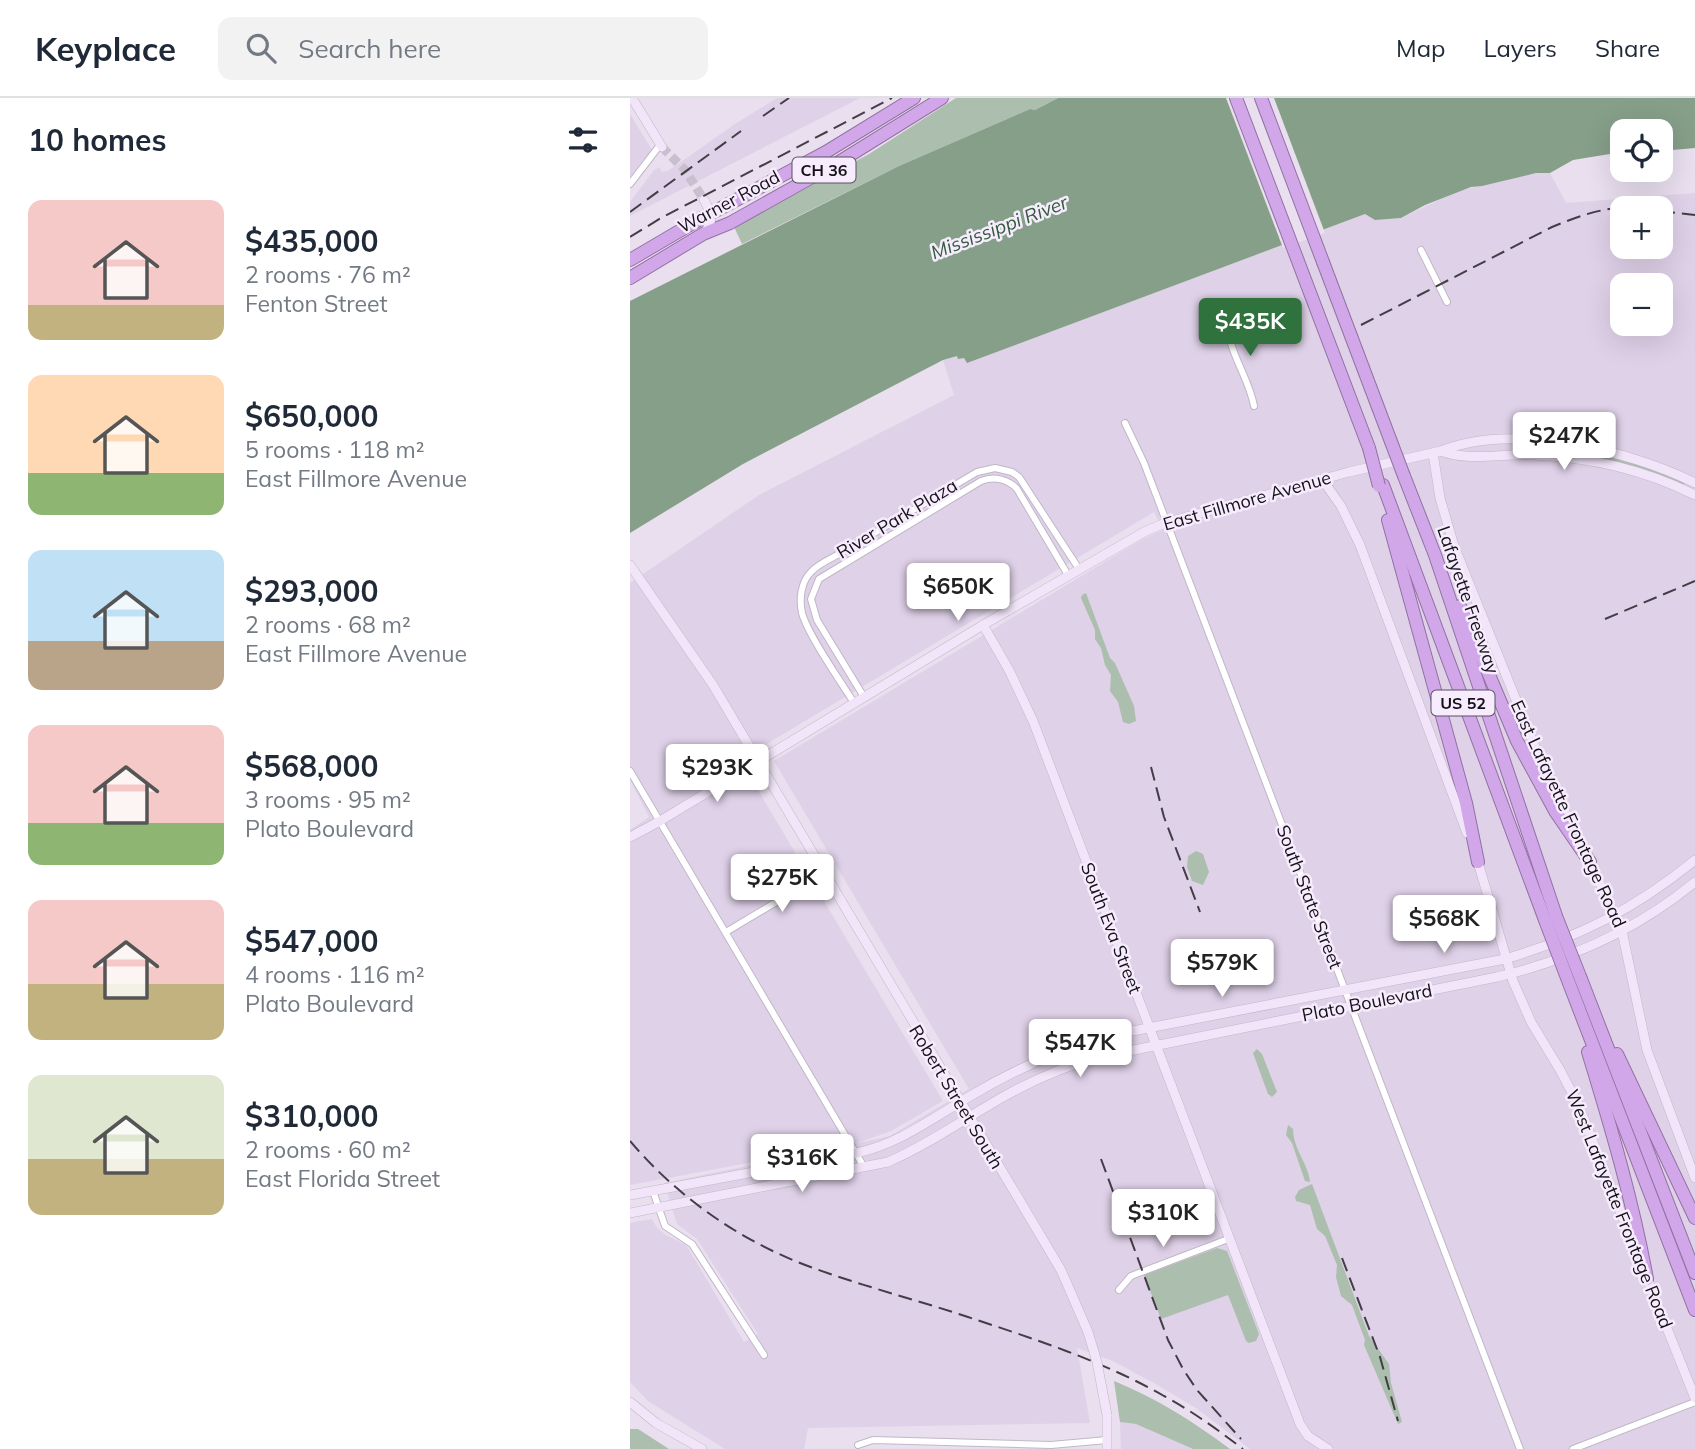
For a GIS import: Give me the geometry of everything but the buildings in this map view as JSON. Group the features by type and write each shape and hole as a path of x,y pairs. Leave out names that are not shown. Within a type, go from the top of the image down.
{"highway":[{"name":"Warner Road","path":"630,260 816,158 914,98"},
{"name":"Warner Road","path":"633,272 703,234 730,223 839,162 942,98"},
{"path":"1236,98 1369,448 1466,803 1478,862"},
{"name":"Lafayette Freeway","path":"1261,98 1435,555 1551,918"},
{"name":"Lafayette Freeway","path":"1381,486 1551,918 1695,1310"},
{"path":"1435,555 1458,601 1517,741 1555,811 1590,863"},
{"path":"1576,985 1695,1218"},
{"path":"1576,985 1585,1043 1619,1154 1647,1279"},
{"name":"Lafayette Freeway","path":"1576,985 1695,1273"}],"main road":[{"path":"632,98 661,146"},
{"path":"703,234 710,227 711,214 704,200"},
{"name":"East Fillmore Avenue","path":"630,837 982,625 1144,532 1165,523 1322,479 1473,443 1501,441 1570,444 1605,450 1641,460 1695,483"},
{"name":"East Fillmore Avenue","path":"1437,452 1455,457 1534,454 1575,458 1646,475 1695,495"},
{"name":"East Lafayette Frontage Road","path":"1437,452 1440,498 1454,546 1546,774 1622,931 1647,1050 1695,1178"},
{"name":"West Lafayette Frontage Road","path":"1322,479 1341,506 1360,545 1478,862 1510,974 1531,1022 1582,1114 1695,1400"},
{"name":"Robert Street South","path":"630,565 713,685 1061,1270 1088,1332 1097,1362 1107,1415 1107,1444"},
{"name":"South Eva Street","path":"982,625 1009,670 1032,721 1228,1239 1304,1431 1328,1449"},
{"name":"Plato Boulevard","path":"630,1195 856,1153 901,1137 1026,1066 1068,1049 1117,1034 1505,959 1559,942 1615,916 1653,892 1695,860"},
{"name":"Plato Boulevard","path":"630,1213 864,1167 898,1157 1021,1087 1079,1062 1156,1044 1510,974 1578,952 1622,931 1695,882"},
{"path":"630,1402 656,1423 702,1449"}],"street":[{"path":"630,184 661,146"},
{"path":"1421,250 1447,302"},
{"path":"1216,332 1230,340 1234,357 1251,391 1254,406"},
{"name":"South State Street","path":"1125,423 1144,463 1520,1449"},
{"name":"River Park Plaza","path":"854,703 807,624 802,609 801,599 807,578 811,572 832,558 977,472 995,468 1012,472 1026,483 1079,569"},
{"name":"River Park Plaza","path":"864,697 812,608 811,599 816,583 823,575 844,562 981,481 994,478 1008,482 1017,489 1068,575"},
{"path":"630,771 864,1167"},
{"path":"726,932 825,873"},
{"path":"653,1191 665,1226 692,1244 764,1355"},
{"path":"1119,1290 1131,1276 1228,1239"},
{"path":"1573,1449 1695,1400"},
{"path":"858,1445 873,1440 1107,1444"}],"shaded area":[{"path":"777,98 860,98 630,216 630,202 654,170 659,167 662,172 668,171"},
{"path":"956,98 1058,98 899,166 742,244 734,227 869,154"},
{"path":"630,114 652,150 630,178"},
{"path":"1536,173 1550,173 1566,203 1610,200 1610,259 1673,259 1673,196 1656,196 1695,193 1695,1449 1250,1449 1196,1408 1154,1383 1113,1361 1077,1348 1090,1423 808,1428 804,1449 725,1449 648,1401 630,1382 630,1223 652,1219 657,1228 666,1235 686,1245 744,1342 758,1334 697,1239 677,1224 664,1183 890,1136 969,1089 774,761 1143,539 1163,530 1154,512 740,760 943,1101 891,1131 860,1142 630,1185 630,830 649,817 630,780 630,583 759,495 954,395 943,360 957,356 964,357 967,362 1365,214 1375,220 1401,218 1458,191"},
{"path":"1569,449 1642,466 1684,482 1684,485 1630,466 1568,453"},
{"path":"1086,593 1110,658 1115,663 1134,706 1136,721 1129,724 1123,722 1118,702 1110,691 1111,675 1081,598"},
{"path":"1196,851 1203,854 1209,872 1203,885 1192,881 1187,867 1188,856"},
{"path":"1257,1049 1262,1054 1277,1092 1272,1097 1268,1094 1253,1053"},
{"path":"1288,1125 1293,1129 1310,1182 1305,1181 1292,1143 1286,1135"},
{"path":"1312,1184 1369,1336 1389,1364 1391,1383 1402,1422 1398,1424 1364,1345 1365,1340 1352,1305 1341,1296 1336,1277 1337,1265 1325,1236 1317,1229 1310,1205 1296,1201 1299,1190"},
{"path":"1217,1248 1227,1251 1259,1334 1256,1341 1246,1341 1228,1295 1161,1319 1144,1275"},
{"path":"1114,1381 1174,1411 1230,1449 1193,1449 1136,1424 1120,1422"},
{"path":"1120,1422 1136,1424 1193,1449 1121,1449"},
{"path":"630,1429 638,1429 669,1449 630,1449"}],"water":[{"name":"Mississippi River","path":"1058,98 1695,98 1695,148 1673,150 1673,119 1610,119 1610,154 1573,160 1550,173 1536,173 1471,187 1425,205 1401,218 1375,220 1365,214 967,363 964,358 958,359 957,356 943,360 743,464 630,533 630,301 899,166 1030,109 1035,110"}],"pier":[{"path":"1226,98 1274,98 1325,233 1283,248"}],"tunnel":[{"path":"662,147 685,170 704,200"}],"railway":[{"path":"763,116 789,98"},
{"path":"630,237 661,218 892,98"},
{"path":"630,212 741,131"},
{"path":"1361,325 1552,227 1610,209"},
{"path":"1673,212 1695,215"},
{"path":"1605,619 1695,581"},
{"path":"1151,767 1164,817 1200,912"},
{"path":"630,1141 670,1182 692,1200 764,1247 816,1269 993,1325 1093,1361 1174,1402 1243,1449"},
{"path":"1101,1159 1168,1340 1197,1390 1241,1439"},
{"path":"1342,1258 1380,1357 1398,1421"}]}
